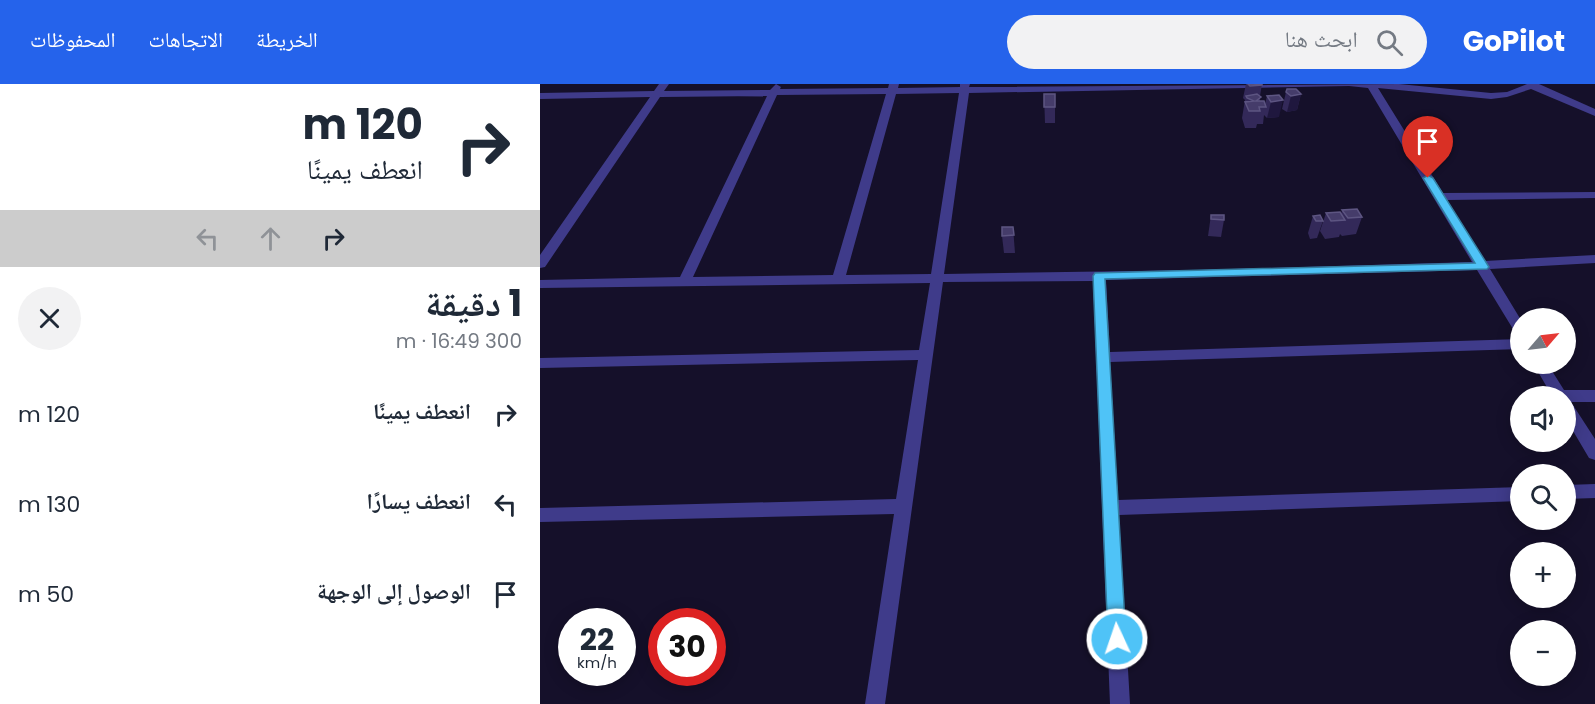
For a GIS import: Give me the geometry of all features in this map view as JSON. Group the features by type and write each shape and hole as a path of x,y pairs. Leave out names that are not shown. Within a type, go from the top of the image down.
{"street":[{"path":"540,264 664,84"},
{"path":"540,96 657,95 775,88 1349,84 1413,88 1465,97 1502,94 1532,85 1595,113"},
{"path":"1371,85 1510,312"},
{"path":"875,704 965,86"},
{"path":"838,280 893,87"},
{"path":"685,280 775,88"},
{"path":"1439,197 1595,195"},
{"path":"540,284 685,280 1099,276 1483,267 1595,259"},
{"path":"1099,276 1120,704"},
{"path":"1104,357 1510,344"},
{"path":"540,363 926,355"},
{"path":"1576,396 1595,396"},
{"path":"1576,422 1595,453"},
{"path":"1576,492 1595,491"},
{"path":"1111,508 1510,494"},
{"path":"540,515 903,506"}],"building":[{"path":"1287,89 1296,89 1301,94 1291,96 1286,92"},
{"path":"1044,94 1055,94 1055,107 1044,107"},
{"path":"1257,94 1261,97 1256,101 1264,101 1266,107 1259,107 1260,111 1249,111 1245,102 1254,101 1246,96"},
{"path":"1279,95 1283,100 1271,102 1267,96"},
{"path":"1357,209 1362,217 1348,218 1342,210"},
{"path":"1340,212 1345,220 1331,221 1326,213"},
{"path":"1211,215 1224,215 1224,220 1211,219"},
{"path":"1320,215 1323,221 1316,221 1313,216"},
{"path":"1002,227 1013,227 1014,235 1002,236"}],"route":[{"path":"1117,639 1099,276 1483,267 1428,178"}]}
